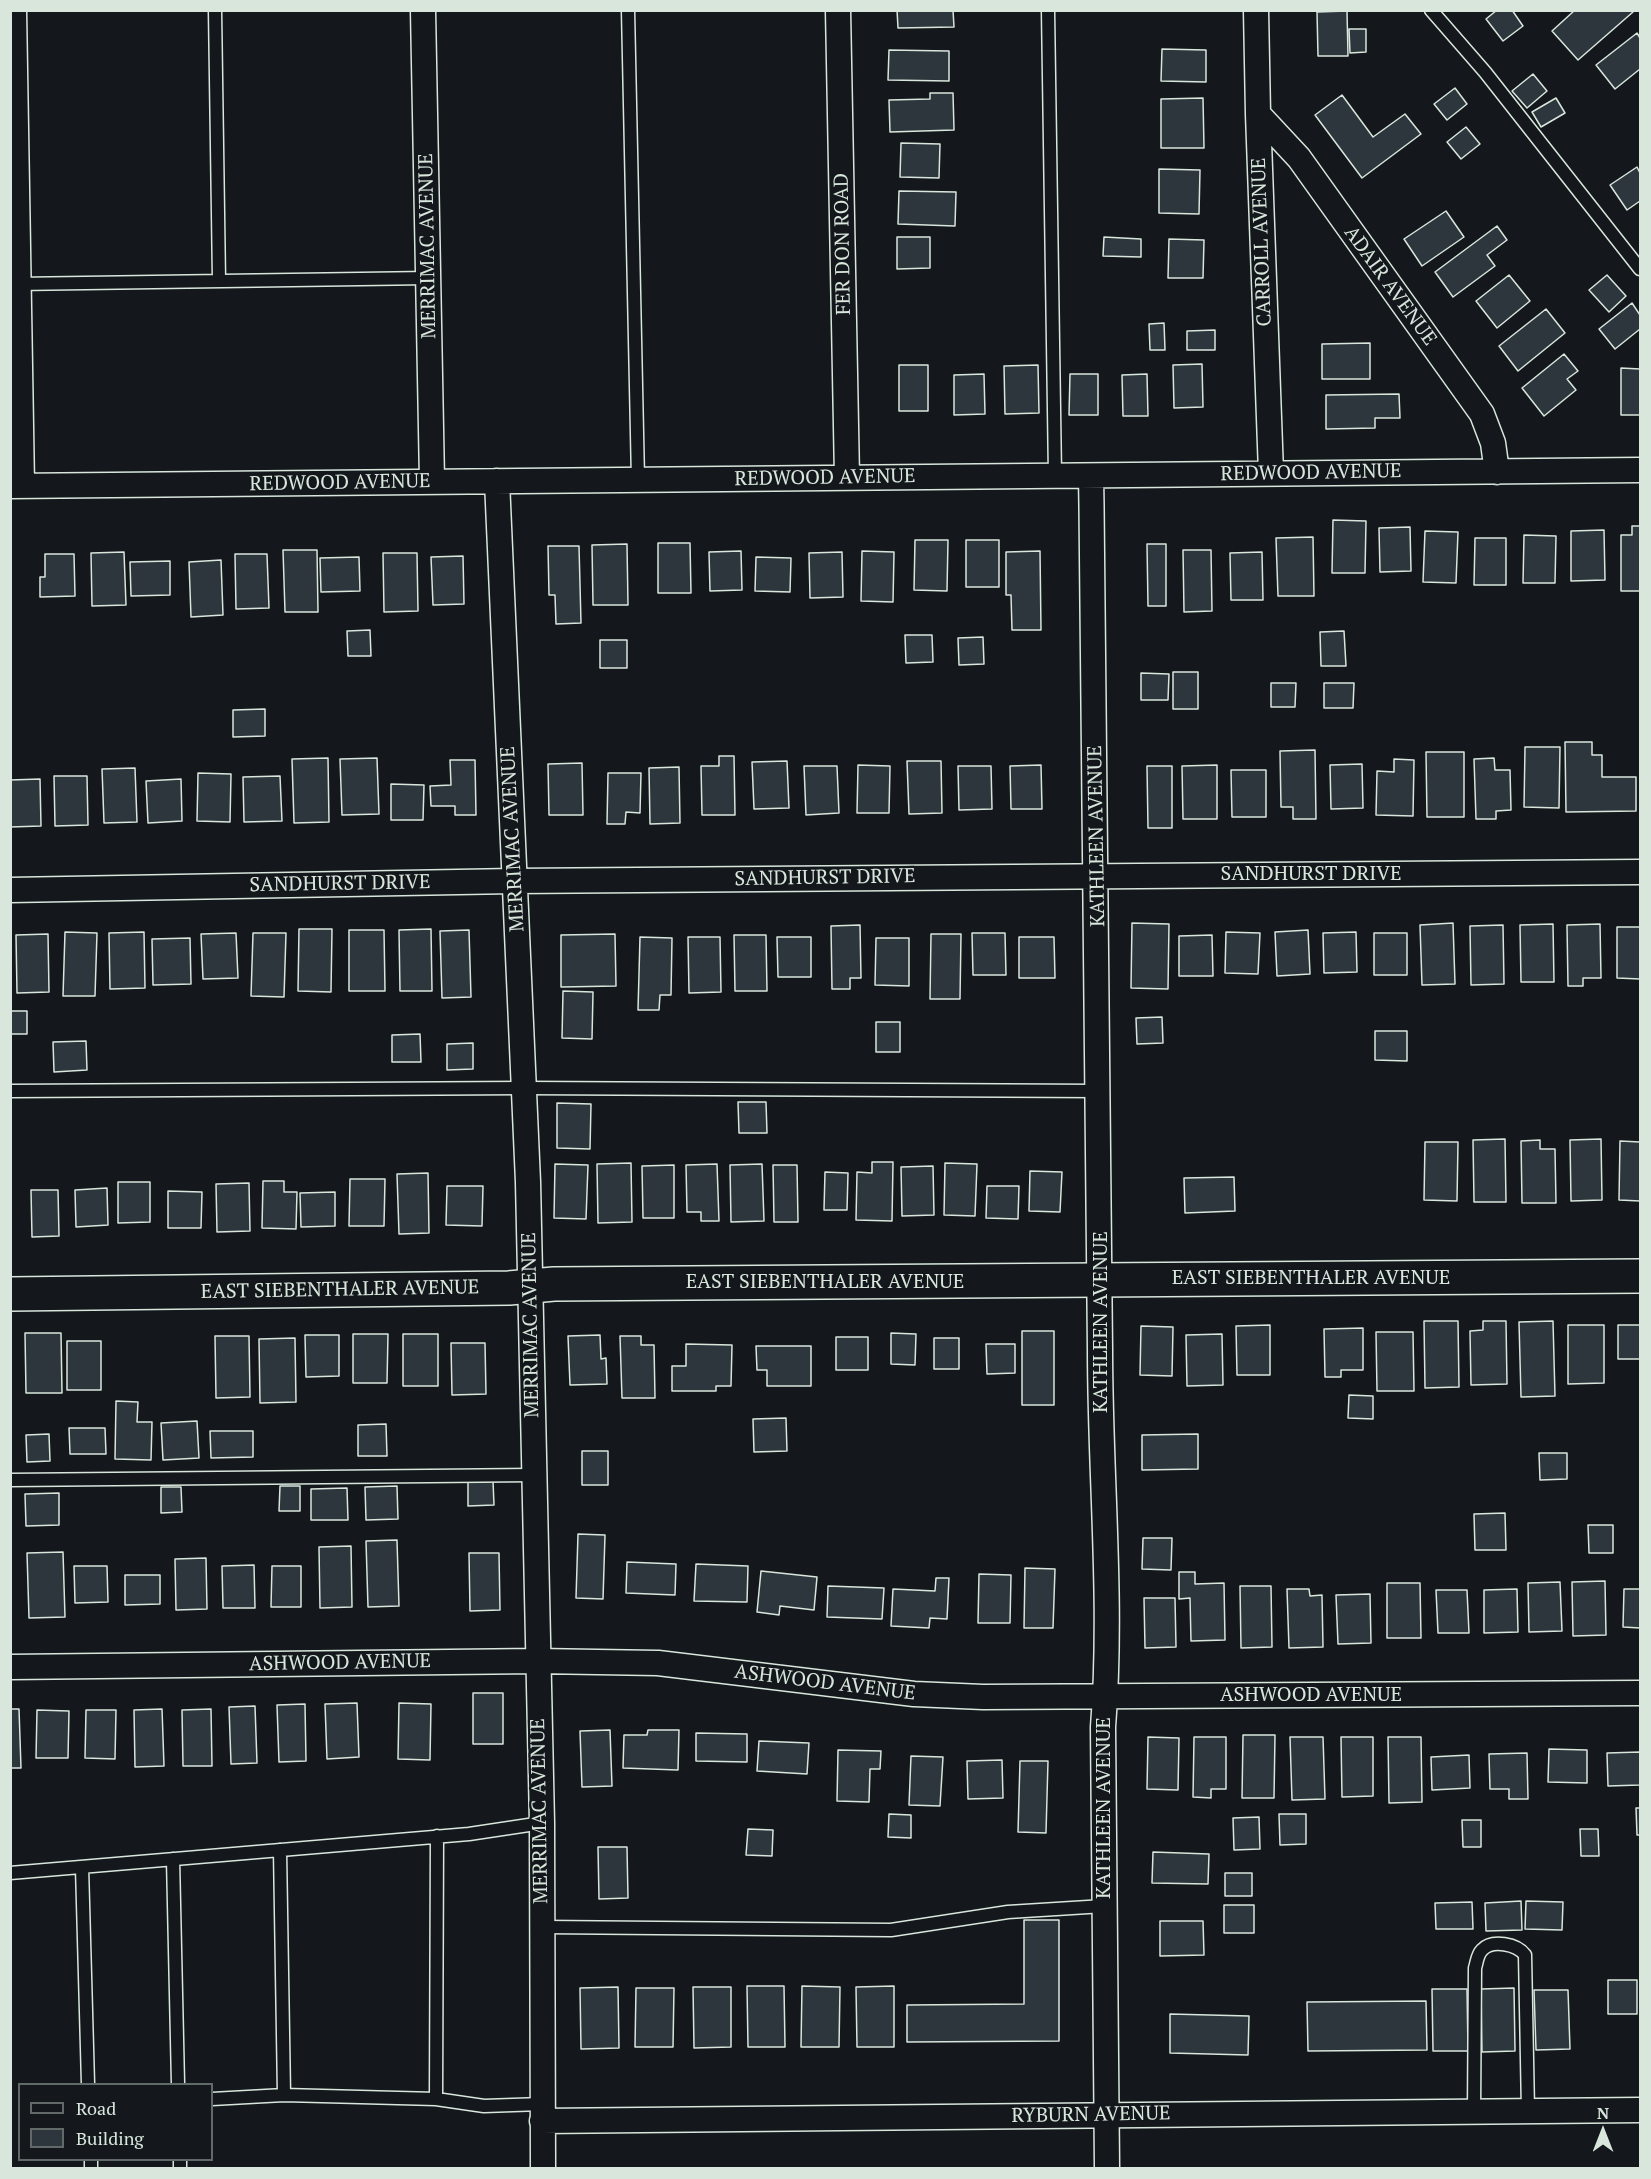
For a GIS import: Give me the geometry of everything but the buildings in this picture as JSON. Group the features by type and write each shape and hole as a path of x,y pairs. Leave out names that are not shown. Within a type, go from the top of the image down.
{"main road":[{"name":"EAST SIEBENTHALER AVENUE","path":"10,1294 509,1288 554,1284 1641,1276"}],"street":[{"path":"14,10 16,486"},
{"name":"MERRIMAC AVENUE","path":"423,10 432,481"},
{"name":"FER DON ROAD","path":"838,10 847,478"},
{"name":"CARROLL AVENUE","path":"1256,10 1271,473"},
{"name":"ADAIR AVENUE","path":"1258,114 1299,159 1482,414 1493,443 1497,472"},
{"name":"REDWOOD AVENUE","path":"16,486 1641,470"},
{"name":"KATHLEEN AVENUE","path":"1091,476 1097,876 1100,1353 1107,1668 1103,1727 1107,2169"},
{"name":"MERRIMAC AVENUE","path":"497,481 524,1088 530,1286 542,1823 543,2169"},
{"name":"SANDHURST DRIVE","path":"10,890 514,881 1641,872"},
{"name":"ASHWOOD AVENUE","path":"10,1667 537,1661 658,1663 914,1694 983,1697 1641,1693"},
{"name":"RYBURN AVENUE","path":"542,2113 1106,2115 1641,2110"}],"lane":[{"path":"215,10 219,281"},
{"path":"628,10 638,480"},
{"path":"1048,10 1055,476"},
{"path":"1431,10 1485,72 1641,269"},
{"path":"15,284 429,278"},
{"path":"10,1091 524,1088 1099,1091"},
{"path":"10,1480 534,1475"},
{"path":"10,1873 438,1836 542,1823"},
{"path":"436,2099 438,1836"},
{"path":"280,1850 284,2095"},
{"path":"173,1860 178,2083"},
{"path":"82,1868 88,2083"},
{"path":"542,1927 891,1930 1008,1912 1104,1906"},
{"path":"1474,2112 1475,1968 1482,1949 1503,1945 1515,1946 1525,1955 1528,2111"},
{"path":"213,2099 284,2095 436,2099 542,2113"}]}
